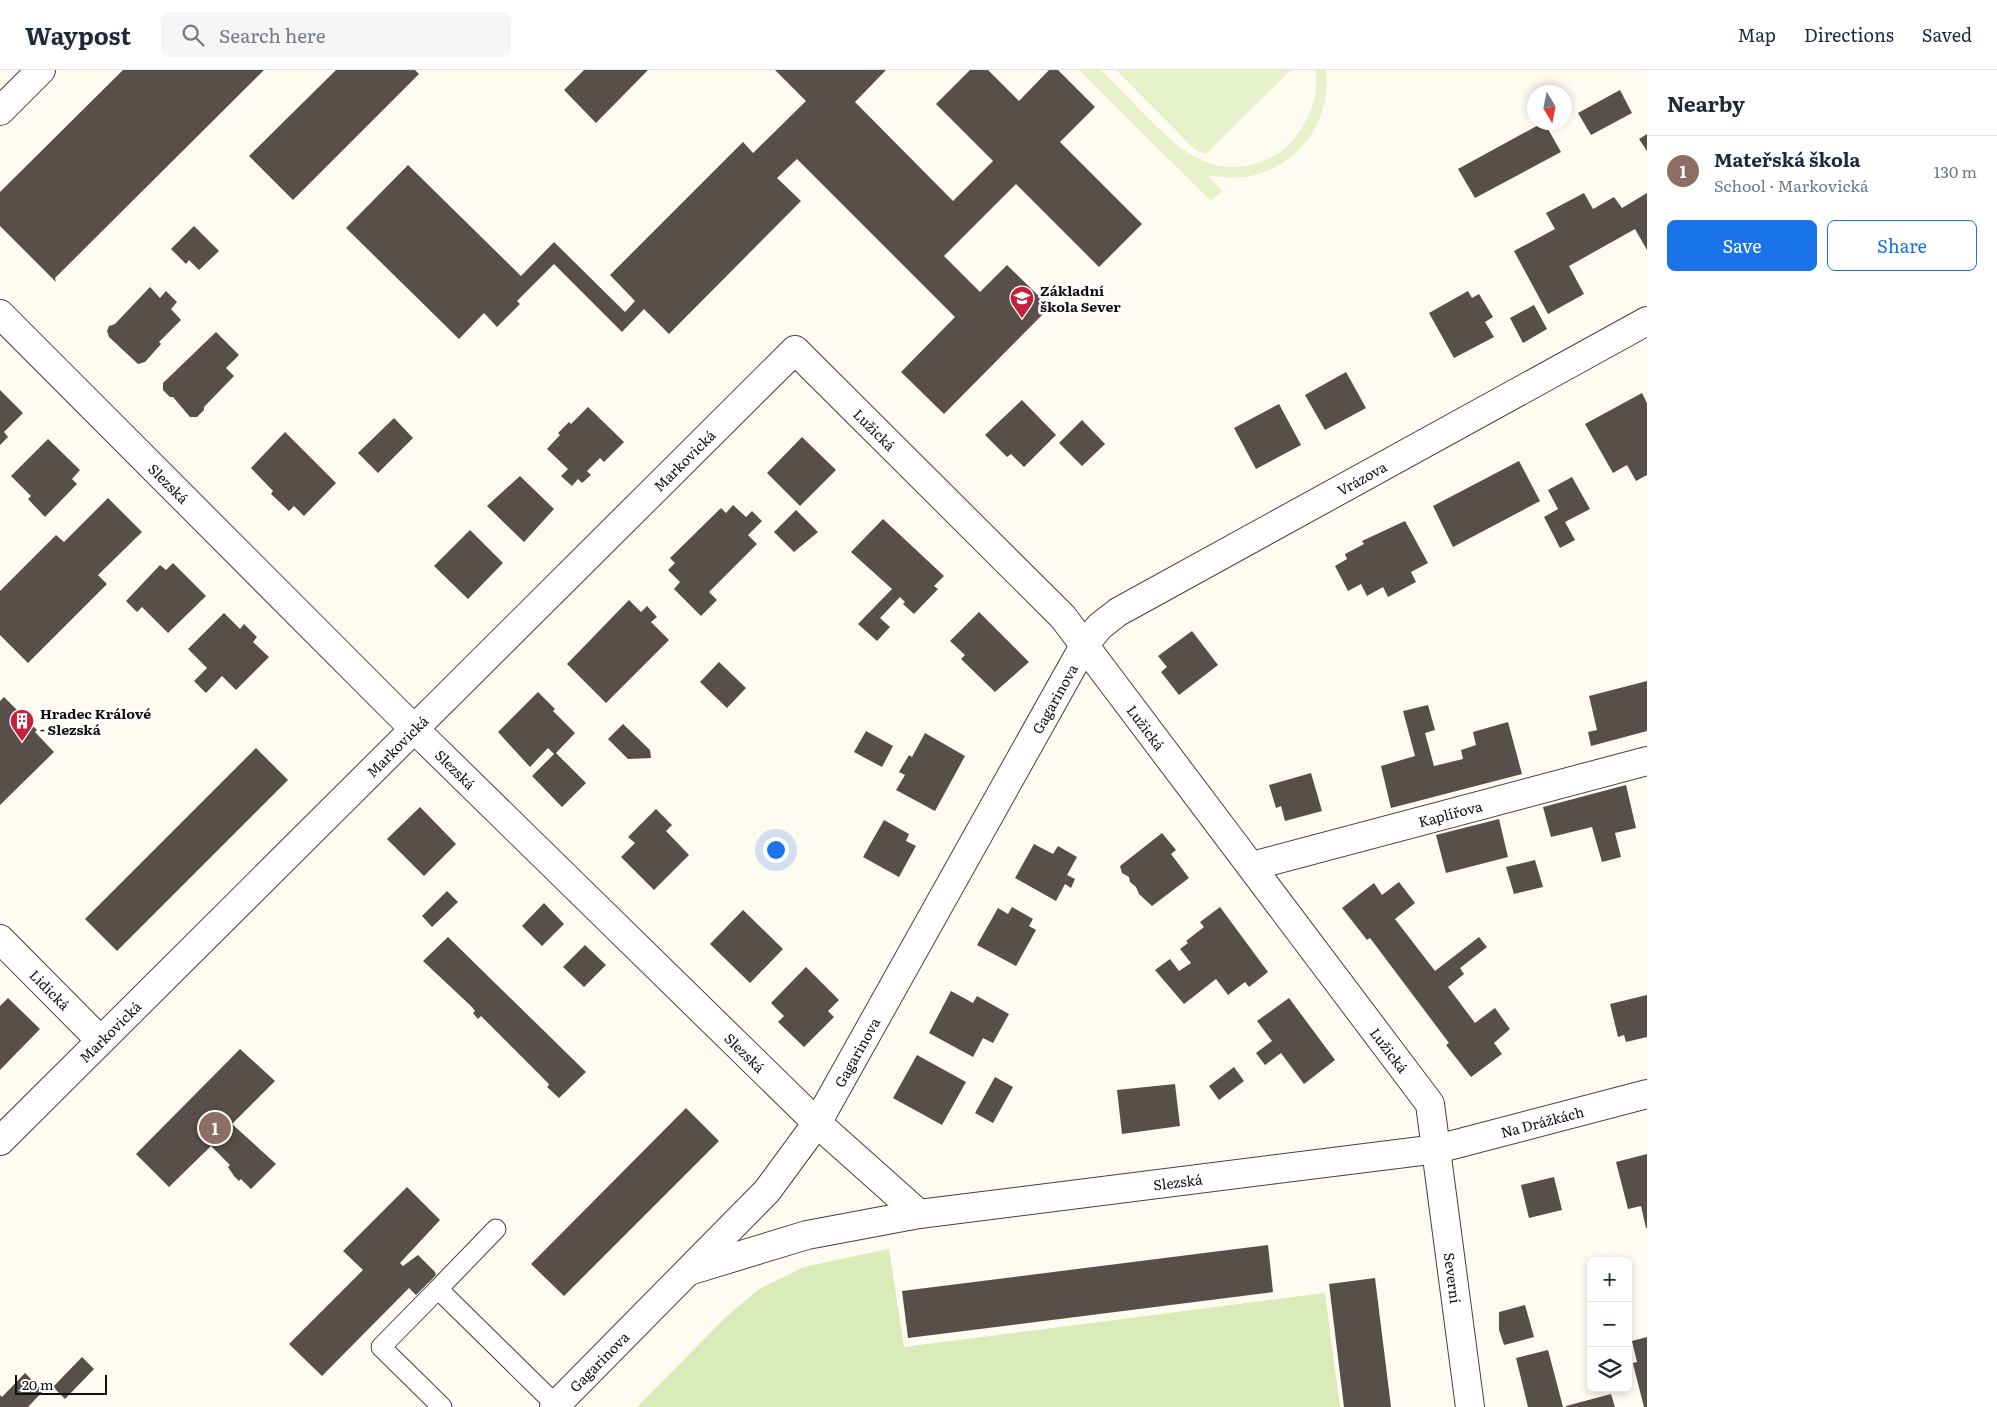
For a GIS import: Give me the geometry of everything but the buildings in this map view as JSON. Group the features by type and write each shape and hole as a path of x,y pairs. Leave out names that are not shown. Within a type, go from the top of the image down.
{"street":[{"path":"0,111 41,70"},
{"name":"Slezská","path":"0,314 414,728 817,1123 919,1214"},
{"name":"Vrázova","path":"1085,644 1100,626 1118,612 1647,321"},
{"name":"Markovická","path":"0,1141 795,350"},
{"name":"Lužická","path":"795,350 1063,617 1085,644 1430,1104 1437,1149"},
{"name":"Gagarinova","path":"555,1406 767,1191 817,1123 1085,644"},
{"name":"Kaplířova","path":"1252,866 1647,761"},
{"name":"Lidická","path":"0,939 100,1040"},
{"name":"Na Drážkách","path":"1437,1149 1647,1094"},
{"name":"Slezská","path":"690,1271 806,1235 919,1214 1437,1149"},
{"name":"Severní","path":"1437,1149 1470,1407"}],"lane":[{"path":"442,1407 381,1348 496,1229"},
{"path":"438,1289 555,1406"}],"green space":[{"path":"1079,70 1101,70 1157,127 1180,147 1192,156 1219,166 1251,165 1280,153 1299,133 1312,108 1316,89 1315,70 1326,70 1327,88 1324,106 1318,123 1298,151 1284,162 1269,170 1251,176 1235,178 1209,176 1222,191 1211,201"},
{"path":"1116,70 1291,70 1206,154 1195,150"},
{"path":"889,1249 904,1347 1325,1293 1340,1407 637,1407 727,1316 759,1289 804,1267"}],"place":[{"name":"Základní škola Sever","path":"1022,319"},
{"name":"Hradec Králové - Slezská","path":"22,742"},
{"name":"Mateřská škola","path":"215,1128"}]}
